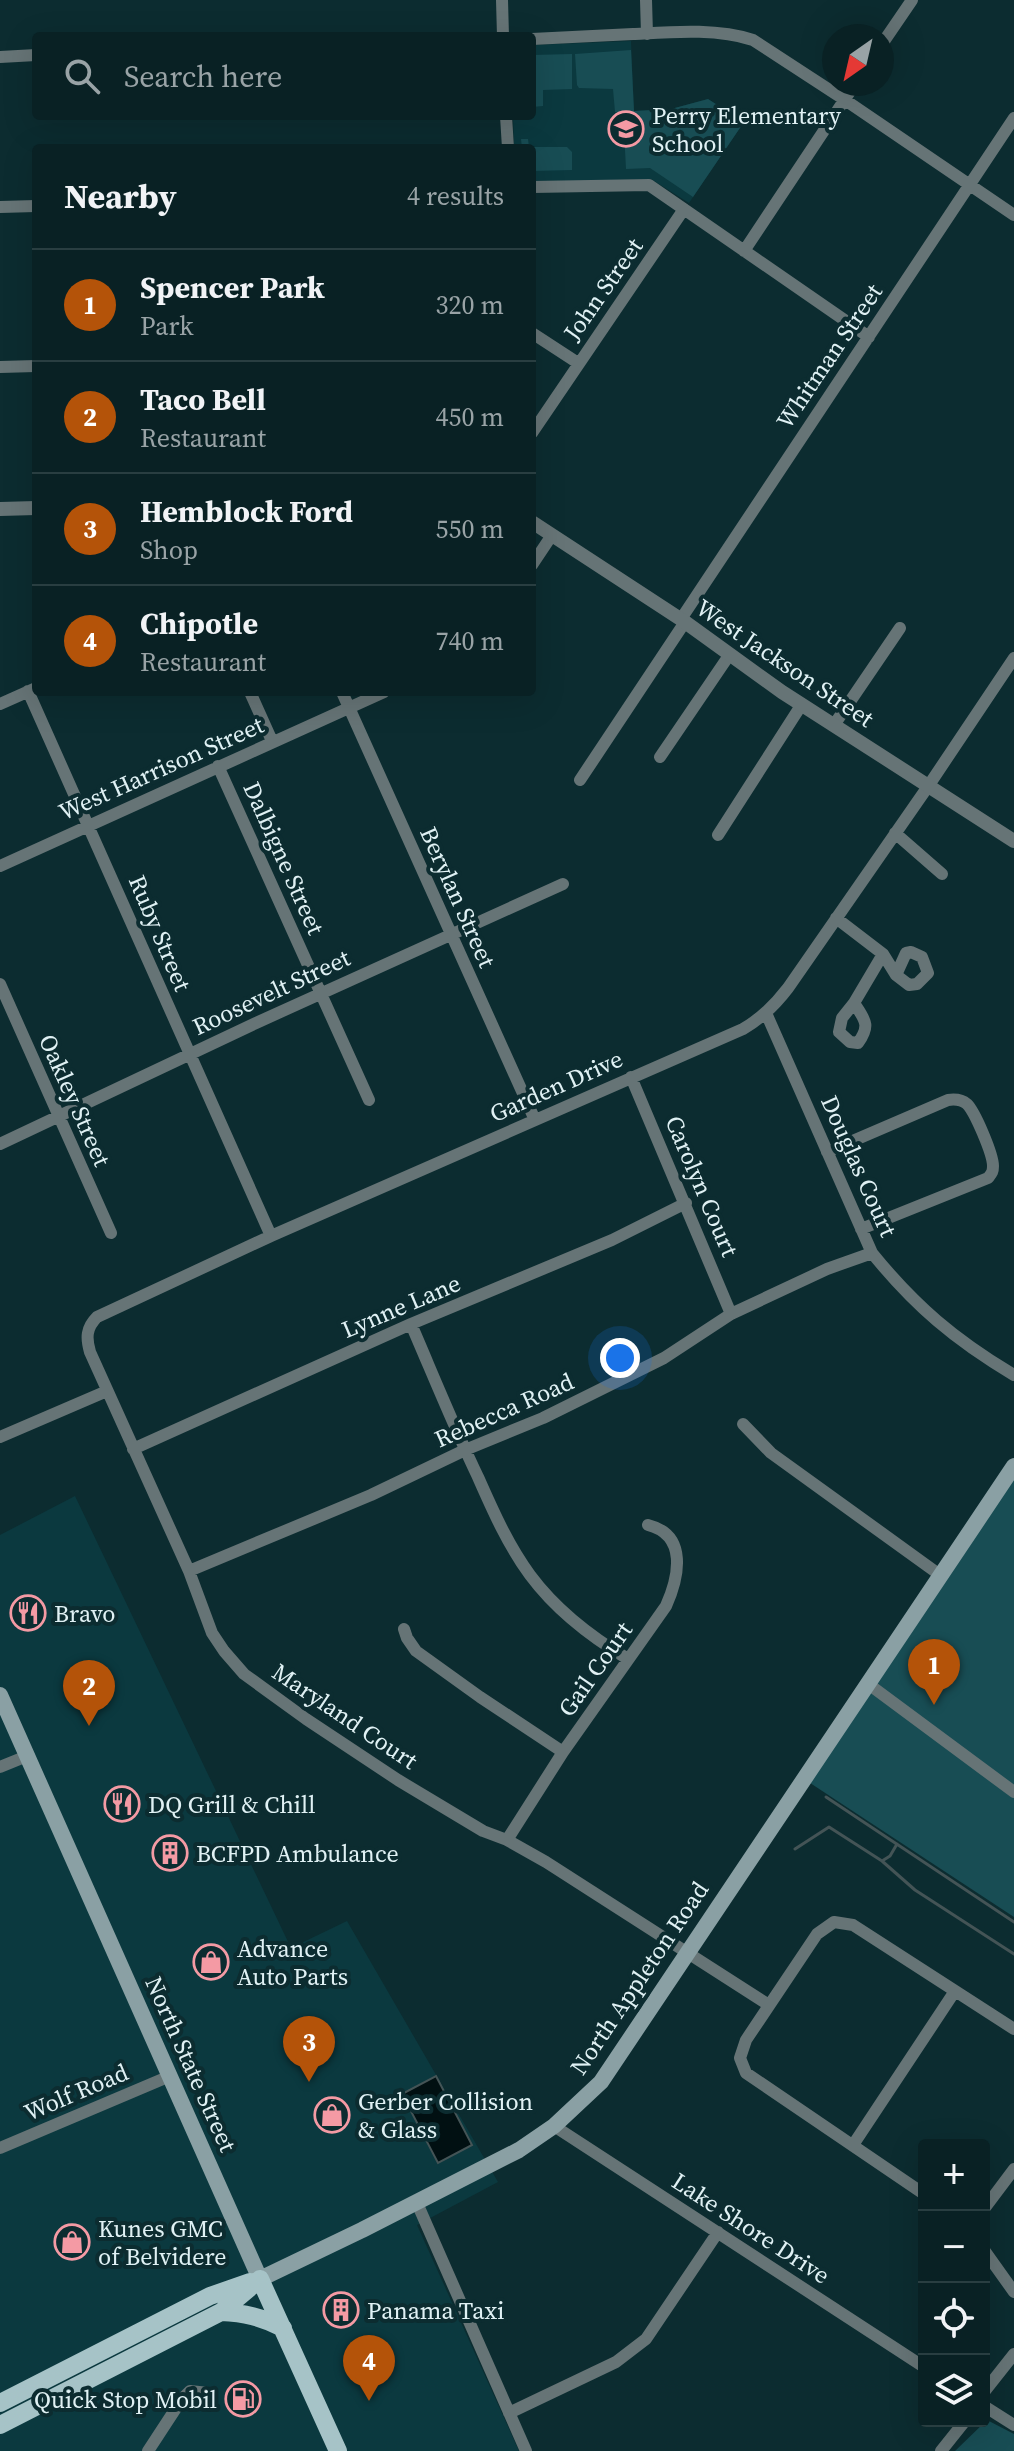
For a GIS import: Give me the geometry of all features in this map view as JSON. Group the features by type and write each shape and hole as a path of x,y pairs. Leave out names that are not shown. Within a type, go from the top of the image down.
{"main road":[{"name":"North Appleton Road","path":"260,2279 519,2150 554,2126 601,2082 1014,1466"},
{"name":"North State Street","path":"0,1695 338,2451"},
{"path":"3,2427 221,2312 260,2279"},
{"path":"5,2397 210,2296 260,2279"},
{"path":"221,2312 251,2315 283,2328"}],"street":[{"path":"502,0 503,32"},
{"path":"646,0 647,34"},
{"path":"894,26 912,0"},
{"path":"536,39 711,34 753,40 1014,215"},
{"path":"0,57 32,55"},
{"path":"744,251 848,96"},
{"name":"Whitman Street","path":"580,780 1014,118"},
{"path":"506,120 508,144"},
{"path":"536,187 643,184 654,188 869,337"},
{"path":"0,207 32,206"},
{"name":"John Street","path":"536,427 684,209"},
{"path":"536,336 578,363"},
{"path":"0,367 32,366"},
{"path":"0,509 32,508"},
{"name":"West Jackson Street","path":"536,525 802,704 1014,841"},
{"path":"536,559 552,535"},
{"path":"834,725 900,628"},
{"path":"660,757 730,654"},
{"name":"Garden Drive","path":"106,1313 271,1236 743,1029 766,1013 775,1006 1014,658"},
{"path":"0,704 32,689"},
{"name":"Ruby Street","path":"35,696 88,825 271,1236"},
{"path":"252,696 272,741"},
{"name":"Berylan Street","path":"344,696 535,1120"},
{"name":"West Harrison Street","path":"0,866 375,696"},
{"path":"718,835 802,704"},
{"name":"Dalbigne Street","path":"218,766 369,1100"},
{"path":"895,833 942,874"},
{"name":"Roosevelt Street","path":"0,1144 189,1054 563,884"},
{"path":"836,918 883,954 896,975"},
{"path":"854,1003 883,954"},
{"name":"Oakley Street","path":"0,984 111,1233"},
{"name":"Douglas Court","path":"766,1013 872,1253 897,1284 949,1333 1014,1375"},
{"name":"Carolyn Court","path":"631,1077 731,1314"},
{"path":"827,1152 955,1099 964,1101 968,1106 981,1132 993,1162 988,1178 861,1229"},
{"name":"Lynne Lane","path":"133,1449 411,1324 612,1240 686,1203"},
{"name":"Rebecca Road","path":"189,1571 371,1495 465,1450 543,1418 664,1358 731,1314 827,1269 872,1253"},
{"name":"Maryland Court","path":"106,1313 90,1324 87,1342 189,1571 212,1633 244,1674 398,1780 601,1896 769,2005"},
{"path":"411,1324 511,1548 532,1578 581,1627 628,1659"},
{"path":"0,1437 107,1391"},
{"path":"743,1424 771,1453 940,1575"},
{"name":"Gail Court","path":"507,1840 563,1752 666,1606 676,1575 675,1545 668,1535 648,1525"},
{"path":"404,1629 416,1651 563,1752"},
{"path":"867,1683 1014,1792"},
{"path":"0,1767 27,1756"},
{"path":"918,2190 746,2073 740,2063 742,2047 817,1934 834,1922 853,1925 1014,2029"},
{"path":"853,2145 955,1991"},
{"name":"Wolf Road","path":"0,2148 170,2076"},
{"name":"Lake Shore Drive","path":"554,2126 918,2363"},
{"path":"990,2201 1014,2169"},
{"path":"417,2203 526,2451"},
{"path":"509,2413 616,2362 646,2339 718,2232"},
{"path":"990,2258 1014,2292"},
{"path":"990,2384 1014,2354"},
{"path":"148,2451 190,2391 208,2393"},
{"path":"990,2410 1014,2425"},
{"path":"941,2451 960,2427"}],"shaded area":[{"name":"Perry Elementary School","path":"631,41 634,111 671,109 708,99 744,122 689,203 651,179 536,182 536,144 514,144 513,120 536,120 536,45"},
{"path":"631,50 634,111 671,109 708,99 744,122 693,197 650,168 626,169 623,112 615,112 613,89 579,88 577,85 575,54"},
{"path":"572,54 572,89 543,90 543,106 536,107 536,55"},
{"path":"536,147 567,147 572,152 572,170 536,171"},
{"path":"1014,1465 1014,1917 804,1779"},
{"path":"75,1496 291,1948 347,1921 498,2182 417,2225 519,2451 0,2451 0,1535"},
{"path":"436,2076 472,2145 438,2163 402,2094"},
{"path":"990,2422 1014,2434 1014,2451 955,2451 980,2427 990,2427"}],"waterway":[{"path":"826,1797 1014,1922"},
{"path":"795,1849 829,1827 882,1861 915,1890 1014,1954"},
{"path":"882,1861 890,1856 897,1844"}],"place":[{"name":"Perry Elementary School","path":"626,129"},
{"name":"Bravo","path":"28,1613"},
{"name":"Spencer Park","path":"934,1705"},
{"name":"Taco Bell","path":"89,1726"},
{"name":"DQ Grill & Chill","path":"122,1804"},
{"name":"BCFPD Ambulance","path":"170,1853"},
{"name":"Advance Auto Parts","path":"211,1962"},
{"name":"Hemblock Ford","path":"309,2082"},
{"name":"Gerber Collision & Glass","path":"332,2115"},
{"name":"Kunes GMC of Belvidere","path":"72,2242"},
{"name":"Panama Taxi","path":"341,2310"},
{"name":"Quick Stop Mobil","path":"243,2399"},
{"name":"Chipotle","path":"369,2401"}]}
